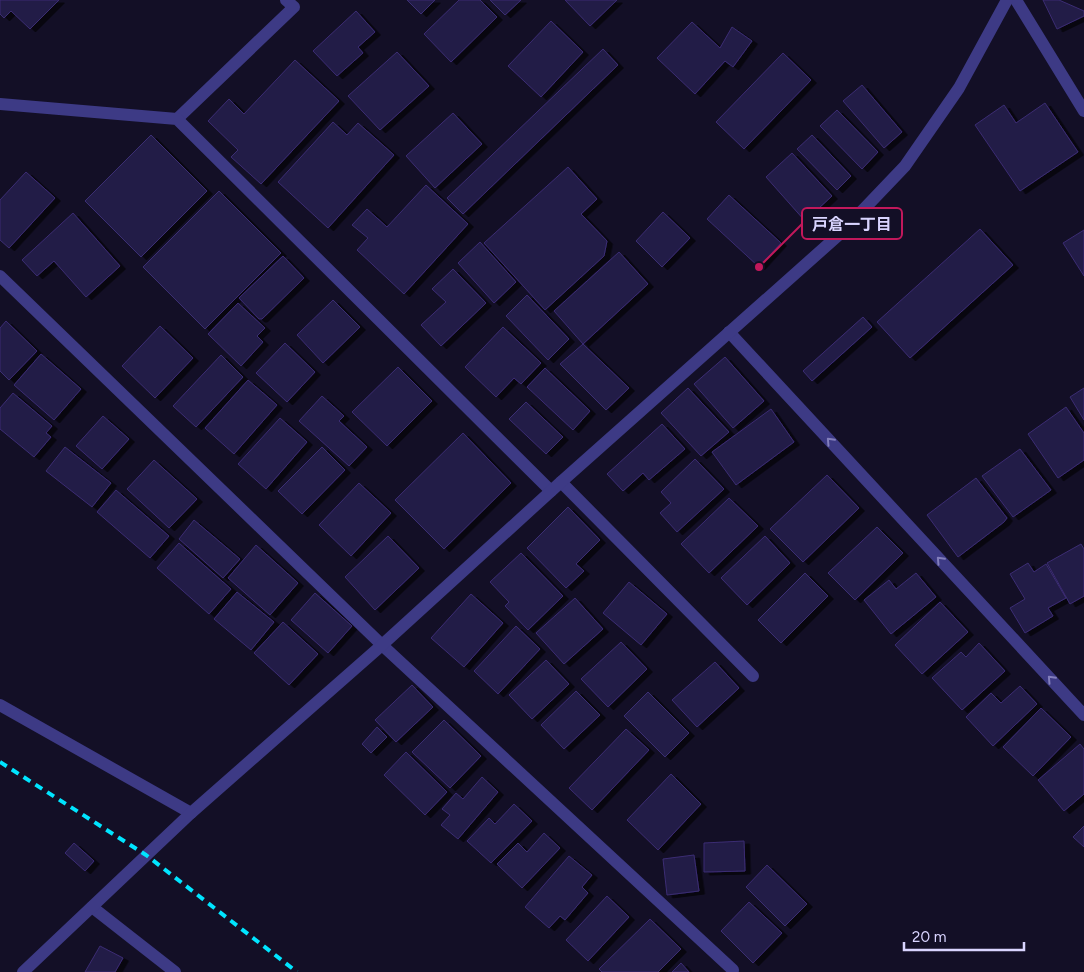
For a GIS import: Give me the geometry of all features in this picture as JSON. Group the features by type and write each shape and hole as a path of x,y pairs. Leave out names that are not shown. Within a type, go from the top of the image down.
{"street":[{"path":"177,119 294,7 286,0"},
{"path":"23,972 191,813 382,645 556,486 842,232 905,166 959,88 1007,0"},
{"path":"1016,0 1084,111"},
{"path":"0,104 177,119 754,676"},
{"path":"0,276 382,645 733,970"},
{"path":"729,332 1084,714"},
{"path":"0,705 191,813"},
{"path":"92,907 175,972"}],"building":[{"path":"0,0 59,0 30,29 11,11 4,18 0,14"},
{"path":"407,0 435,0 421,14"},
{"path":"459,0 480,0 497,17 451,62 424,34"},
{"path":"490,0 521,0 505,15"},
{"path":"565,0 617,0 590,26"},
{"path":"1043,0 1059,0 1084,11 1084,16 1057,29"},
{"path":"356,11 375,32 358,47 363,53 337,76 313,51"},
{"path":"551,21 583,52 541,97 508,66"},
{"path":"692,22 720,48 732,27 752,41 733,67 725,61 695,94 657,58"},
{"path":"603,49 618,65 463,214 447,198"},
{"path":"397,52 429,86 380,130 348,96"},
{"path":"783,53 811,80 744,149 716,122"},
{"path":"295,60 339,101 261,184 231,157 238,150 208,121 229,99 244,114"},
{"path":"862,85 902,132 884,148 843,101"},
{"path":"1045,103 1078,152 1020,191 975,125 1004,105 1016,123"},
{"path":"837,110 878,152 862,169 820,126"},
{"path":"453,113 482,144 435,188 406,156"},
{"path":"333,122 347,135 358,123 394,155 328,228 278,182"},
{"path":"151,135 207,191 141,257 85,201"},
{"path":"812,135 851,176 837,190 797,149"},
{"path":"792,153 832,196 805,221 766,177"},
{"path":"568,167 597,199 581,214 607,241 604,256 545,310 484,243"},
{"path":"26,172 55,198 9,248 0,240 0,200"},
{"path":"426,185 468,224 404,294 357,250 368,238 352,225 367,209 387,227"},
{"path":"219,191 281,253 205,329 143,267"},
{"path":"729,195 781,243 759,267 707,219"},
{"path":"663,212 690,238 662,267 636,241"},
{"path":"73,213 120,266 86,297 54,261 37,276 22,260"},
{"path":"980,229 1013,265 910,358 877,322"},
{"path":"1084,230 1084,276 1063,243"},
{"path":"480,242 516,282 494,303 458,263"},
{"path":"619,252 648,284 583,344 554,311"},
{"path":"283,256 304,278 262,319 259,319 239,298"},
{"path":"453,269 486,303 441,346 421,325 446,302 432,289"},
{"path":"527,295 569,339 548,360 506,316"},
{"path":"333,300 360,327 323,363 297,335"},
{"path":"238,303 265,328 257,336 263,342 241,366 208,334"},
{"path":"863,317 872,327 812,381 803,371"},
{"path":"6,321 37,351 9,380 0,371 0,328"},
{"path":"160,326 193,358 155,398 122,366"},
{"path":"503,327 541,363 521,384 514,378 496,397 465,367"},
{"path":"285,343 315,372 287,402 256,373"},
{"path":"583,344 629,388 606,410 560,364"},
{"path":"41,354 81,389 54,420 14,385"},
{"path":"221,355 243,377 196,427 173,406"},
{"path":"725,357 764,401 733,428 694,384"},
{"path":"398,367 432,401 387,446 352,412"},
{"path":"545,368 590,411 573,430 527,387"},
{"path":"248,380 277,405 234,454 205,428"},
{"path":"688,388 729,432 701,456 661,413"},
{"path":"1084,388 1084,420 1070,397"},
{"path":"13,393 52,426 46,433 51,437 34,457 0,429 0,408"},
{"path":"322,396 344,416 339,421 367,447 349,466 299,421"},
{"path":"526,402 563,437 546,454 509,419"},
{"path":"1066,407 1084,433 1084,460 1058,478 1028,434"},
{"path":"771,409 794,442 736,485 712,452"},
{"path":"103,416 129,439 102,469 76,446"},
{"path":"280,418 307,442 266,489 238,464"},
{"path":"662,424 685,449 649,480 643,473 623,491 607,474"},
{"path":"463,433 511,483 444,549 395,500"},
{"path":"65,447 111,483 92,507 46,471"},
{"path":"322,447 345,470 302,514 278,491"},
{"path":"1020,449 1051,490 1013,517 982,476"},
{"path":"695,459 724,489 677,532 660,513 671,503 661,492"},
{"path":"154,460 197,499 169,528 127,489"},
{"path":"827,475 859,508 803,562 770,529"},
{"path":"976,478 1007,518 958,557 927,515"},
{"path":"359,483 391,513 351,556 319,525"},
{"path":"116,490 169,536 150,558 97,512"},
{"path":"729,498 758,526 709,573 681,544"},
{"path":"568,507 600,540 576,564 584,571 566,588 527,548"},
{"path":"194,520 240,559 223,578 179,539"},
{"path":"877,527 903,553 855,600 828,573"},
{"path":"388,536 419,568 375,610 345,577"},
{"path":"765,536 790,563 747,605 721,578"},
{"path":"179,543 231,589 209,614 157,568"},
{"path":"1081,544 1084,549 1084,596 1070,604 1047,563"},
{"path":"256,545 298,583 270,615 228,578"},
{"path":"521,553 563,596 528,630 505,606 509,602 490,582"},
{"path":"1028,563 1034,572 1046,564 1066,598 1048,608 1053,616 1025,633 1010,608 1025,599 1010,574"},
{"path":"805,573 828,596 781,643 758,620"},
{"path":"916,573 936,597 891,634 864,600 889,580 896,589"},
{"path":"629,582 667,614 641,645 603,613"},
{"path":"237,592 274,622 251,650 214,619"},
{"path":"315,593 352,626 328,653 291,620"},
{"path":"471,594 503,623 464,667 431,638"},
{"path":"575,598 603,629 564,664 536,633"},
{"path":"940,602 968,632 922,674 895,645"},
{"path":"283,622 318,654 289,685 254,653"},
{"path":"516,626 540,649 498,694 474,671"},
{"path":"621,642 647,669 608,707 581,679"},
{"path":"979,643 1005,671 962,710 932,678 961,652 966,657"},
{"path":"546,660 569,684 532,719 509,695"},
{"path":"715,662 739,688 697,727 672,700"},
{"path":"412,685 433,707 396,742 375,720"},
{"path":"1020,686 1037,704 993,746 966,717 991,693 1001,703"},
{"path":"576,691 600,715 564,749 541,725"},
{"path":"648,692 689,733 665,757 624,716"},
{"path":"1041,708 1071,737 1033,776 1003,747"},
{"path":"444,720 481,756 450,788 412,752"},
{"path":"377,727 387,737 371,753 362,744"},
{"path":"626,729 649,750 592,810 569,788"},
{"path":"1080,744 1084,749 1084,794 1064,811 1038,780"},
{"path":"406,752 447,792 425,815 384,775"},
{"path":"671,774 701,804 658,850 627,820"},
{"path":"482,777 498,792 458,839 441,825 450,815 442,809 456,793 463,799"},
{"path":"514,804 532,821 491,863 467,841 489,818 495,824"},
{"path":"1084,826 1084,847 1073,837"},
{"path":"544,833 560,848 522,888 497,864 518,843 527,852"},
{"path":"744,841 745,871 704,872 704,843"},
{"path":"74,843 94,861 85,871 65,853"},
{"path":"694,855 699,891 667,895 663,859"},
{"path":"569,856 592,875 582,887 588,893 565,920 560,916 549,928 525,907"},
{"path":"767,865 807,904 785,926 746,887"},
{"path":"607,896 629,917 588,961 566,940"},
{"path":"749,902 782,933 753,963 721,931"},
{"path":"650,919 681,949 658,972 602,972 599,969"},
{"path":"100,946 123,958 115,972 85,972"},
{"path":"681,963 689,972 672,972"}],"railway":[{"path":"0,762 146,855 297,972"}],"place":[{"name":"戸倉一丁目","path":"759,267"}]}
